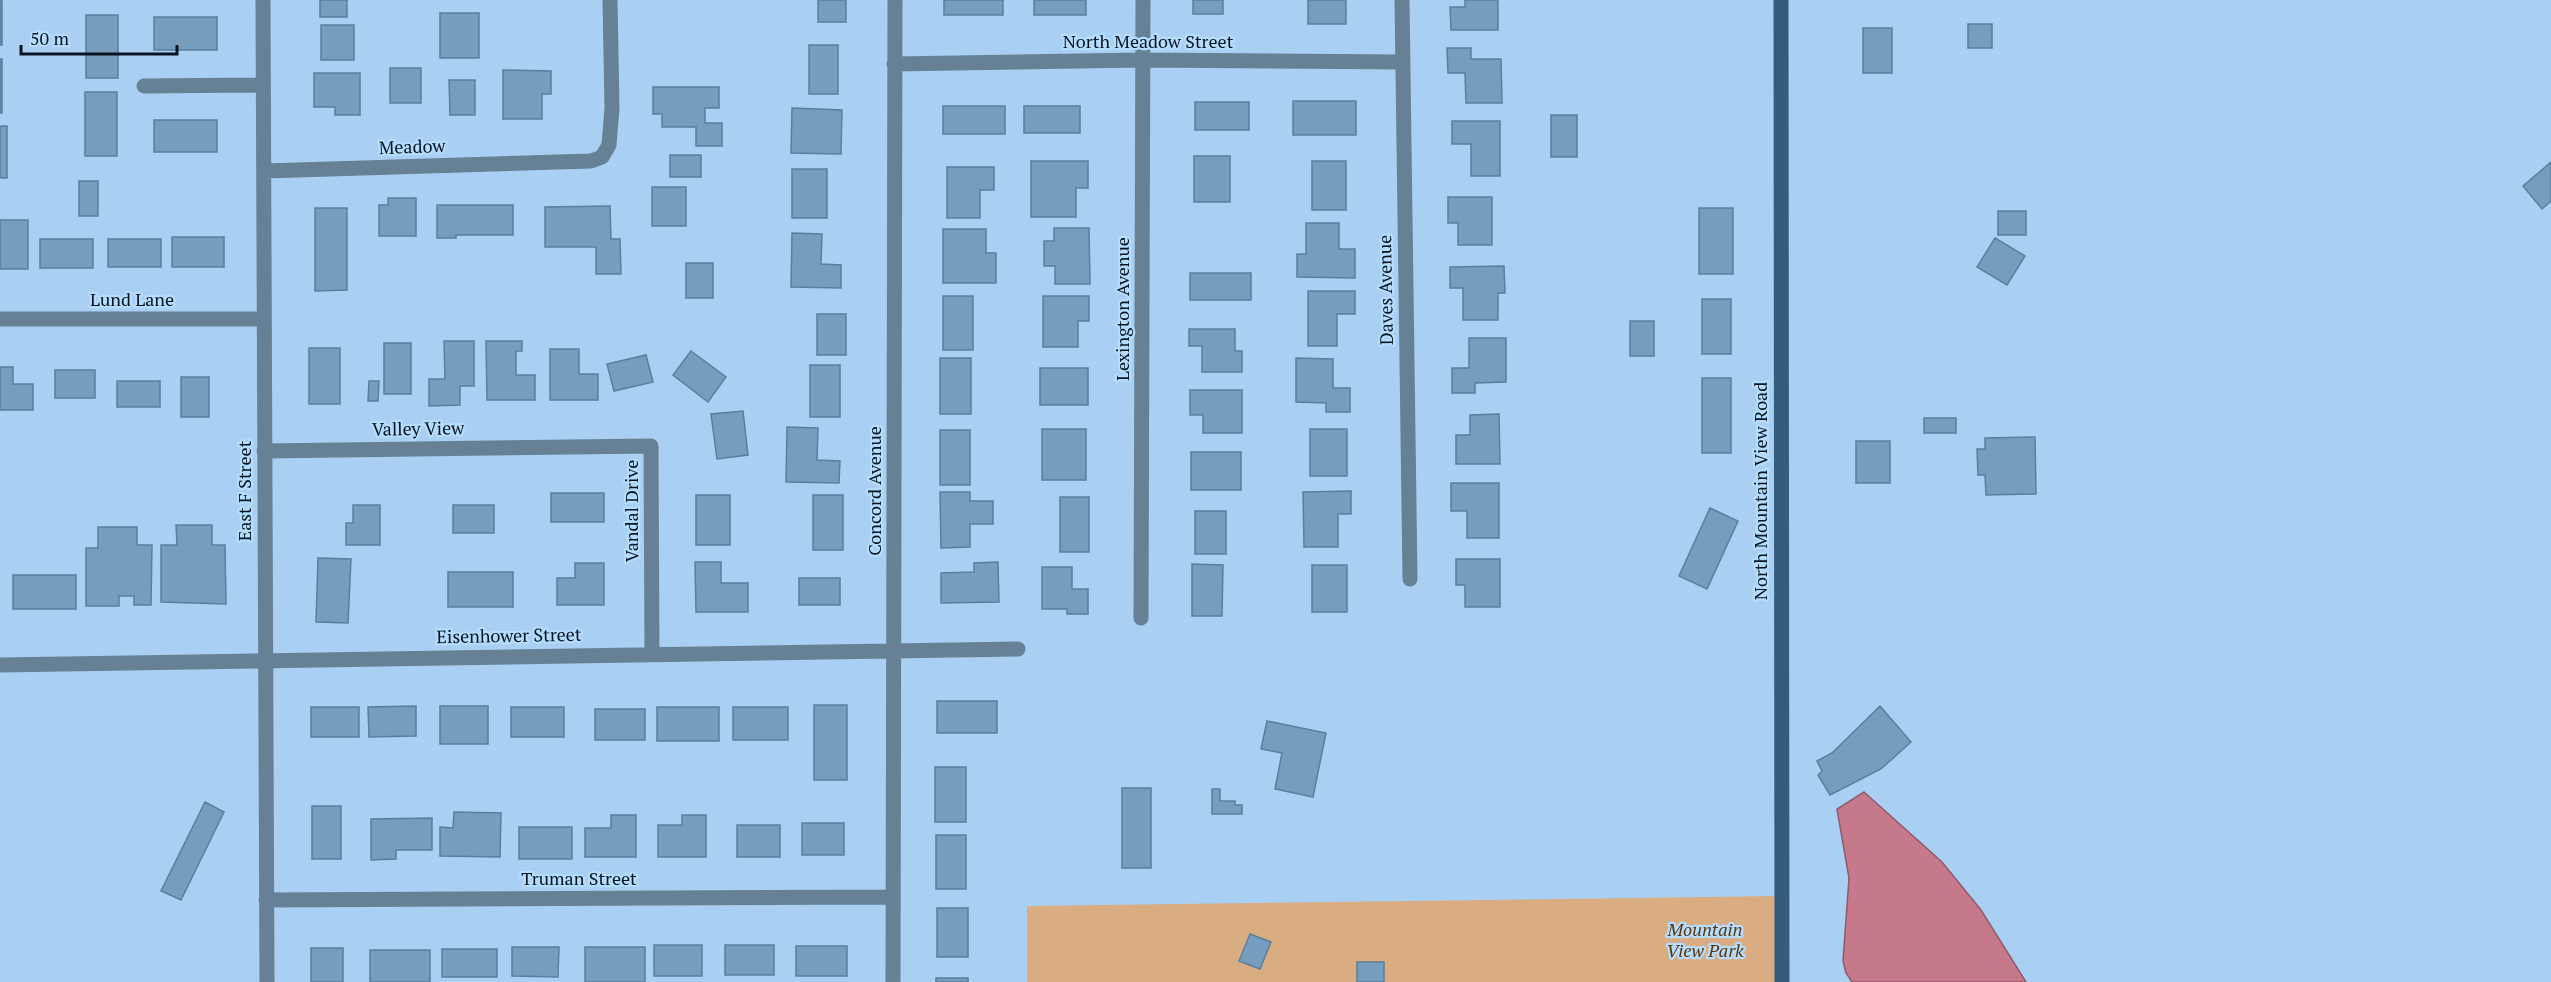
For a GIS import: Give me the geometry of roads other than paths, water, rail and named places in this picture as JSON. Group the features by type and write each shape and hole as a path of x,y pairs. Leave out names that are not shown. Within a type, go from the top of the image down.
{"street":[{"name":"East F Street","path":"263,0 267,982"},
{"name":"Meadow","path":"264,171 591,161 602,157 609,145 612,108 610,0"},
{"name":"Concord Avenue","path":"893,982 895,0"},
{"name":"Lexington Avenue","path":"1141,618 1143,0"},
{"name":"Daves Avenue","path":"1402,0 1410,579"},
{"name":"North Mountain View Road","path":"1780,0 1782,982"},
{"name":"North Meadow Street","path":"894,64 1142,60 1402,62"},
{"path":"144,86 263,85"},
{"name":"Lund Lane","path":"0,319 264,319"},
{"name":"Vandal Drive","path":"573,447 651,446 651,654"},
{"name":"Valley View","path":"264,451 573,447"},
{"name":"Eisenhower Street","path":"0,665 1018,649"},
{"name":"Truman Street","path":"267,900 892,897"}],"park label":[{"name":"Mountain View Park","path":"1705,940"}]}
